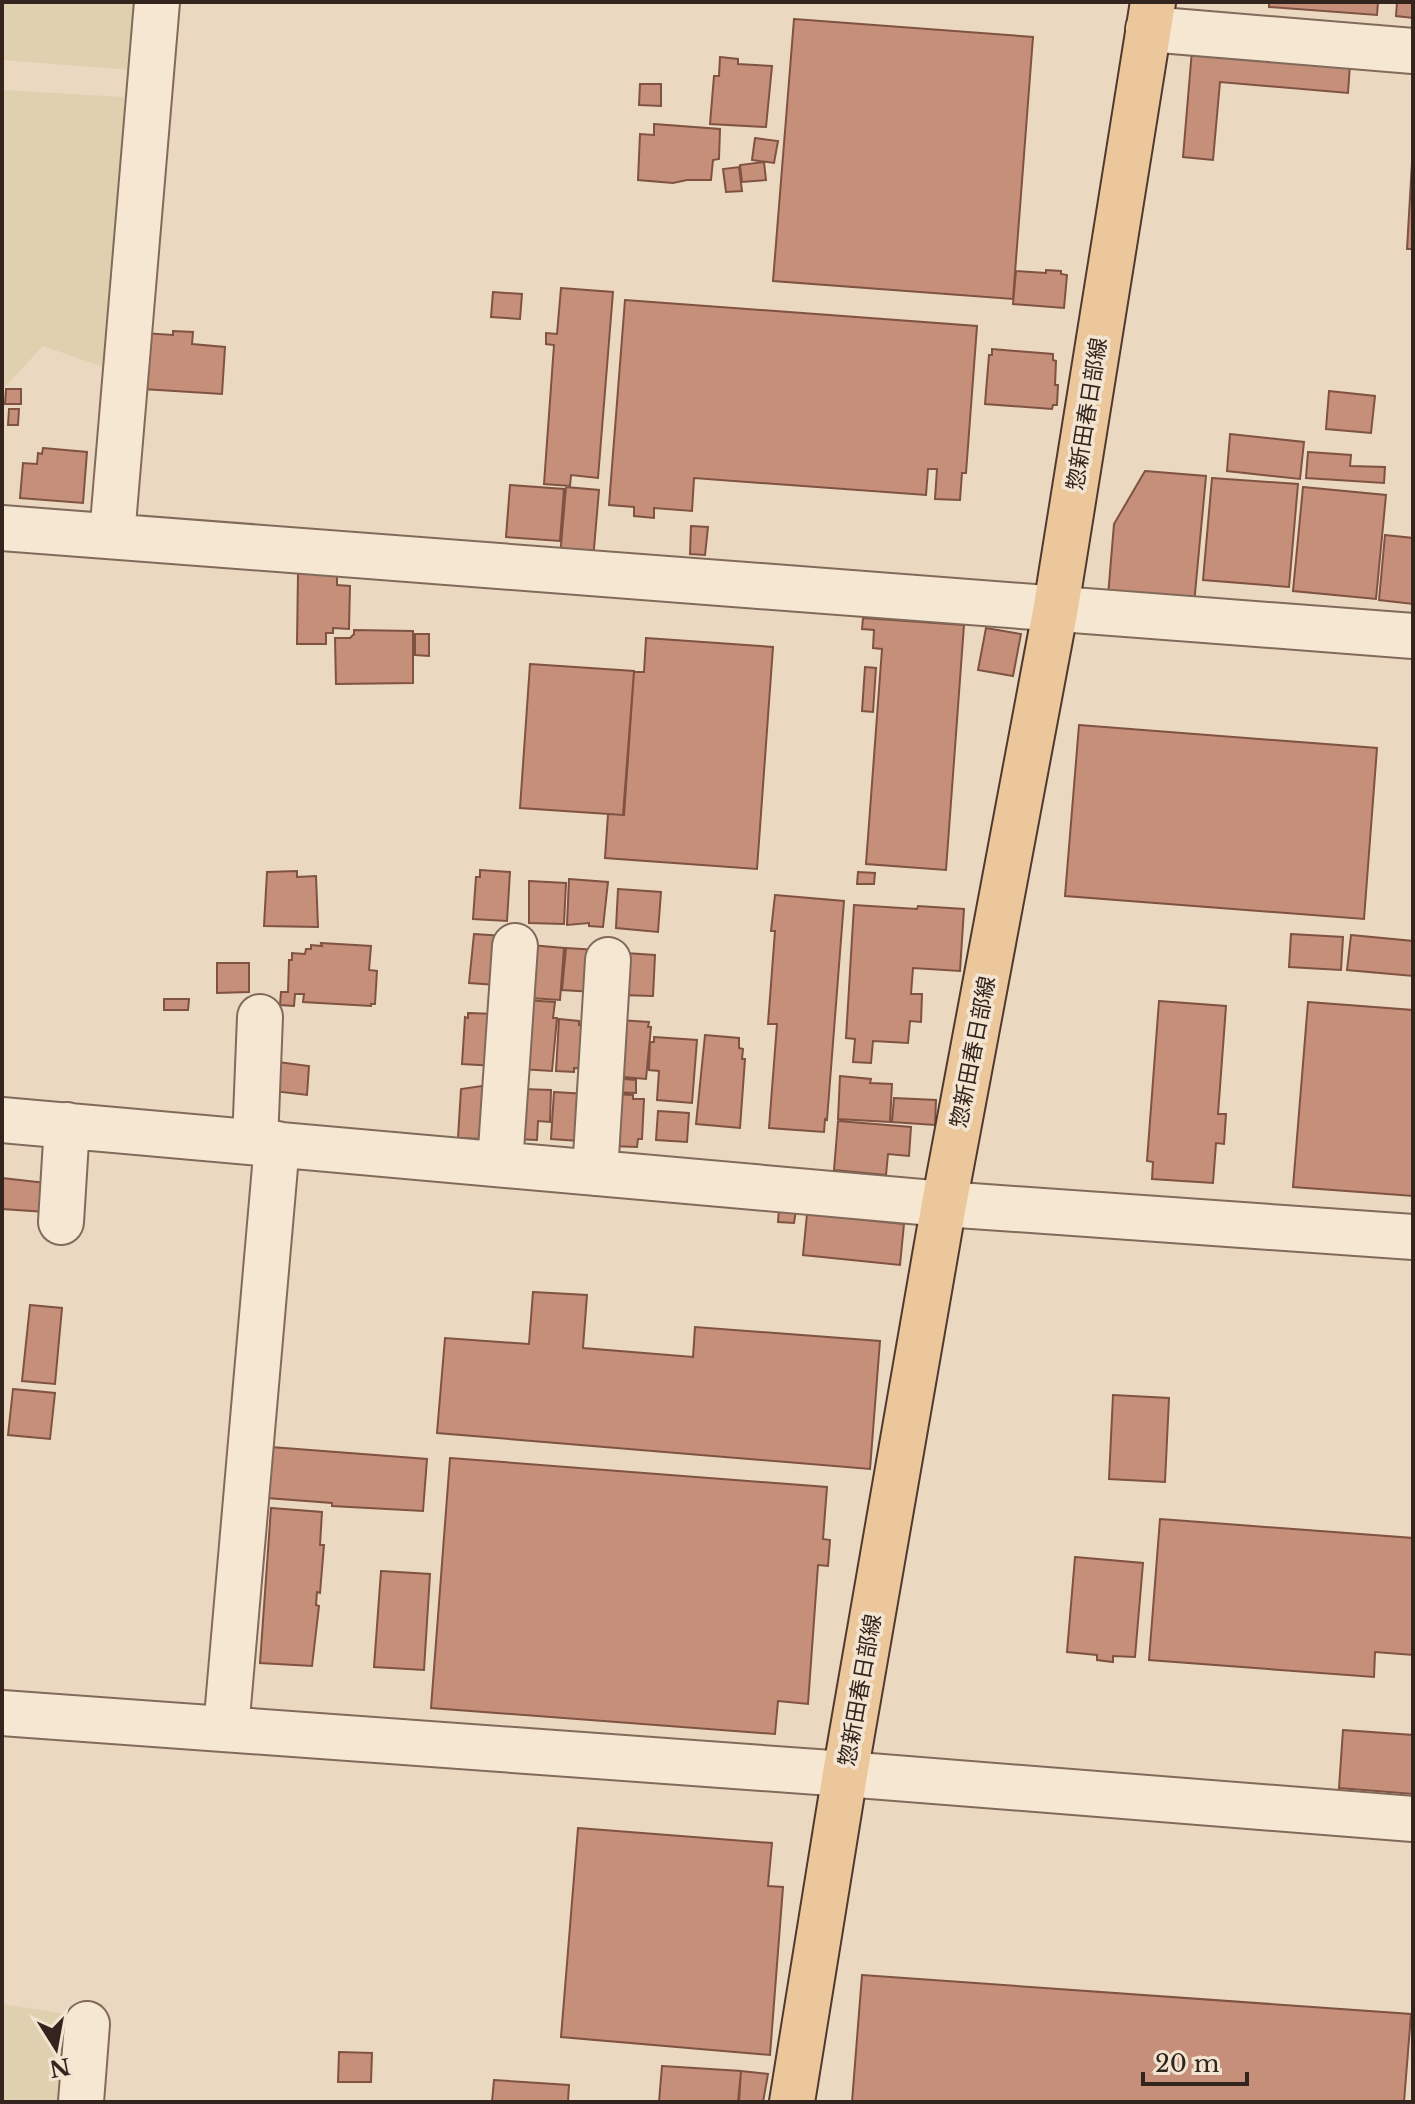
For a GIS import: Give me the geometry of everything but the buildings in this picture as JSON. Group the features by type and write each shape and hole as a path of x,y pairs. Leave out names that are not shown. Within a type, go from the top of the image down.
{"main road":[{"name":"惣新田春日部線","path":"792,2102 845,1774 944,1204 1056,607 1150,16"}],"street":[{"path":"112,536 157,2"},
{"path":"1150,16 1413,51"},
{"path":"2,528 1413,636"},
{"path":"500,1164 515,946"},
{"path":"595,1173 608,960"},
{"path":"226,1729 266,1143 260,1017"},
{"path":"2,1120 944,1204 1413,1237"},
{"path":"61,1222 67,1125"},
{"path":"2,1713 1413,1819"},
{"path":"81,2102 87,2024"}],"shaded area":[{"path":"2,2 162,2 157,72 2,60"},
{"path":"2,90 124,97 121,373 43,346 2,390"},
{"path":"2,2004 80,2016 70,2102 2,2102"}]}
